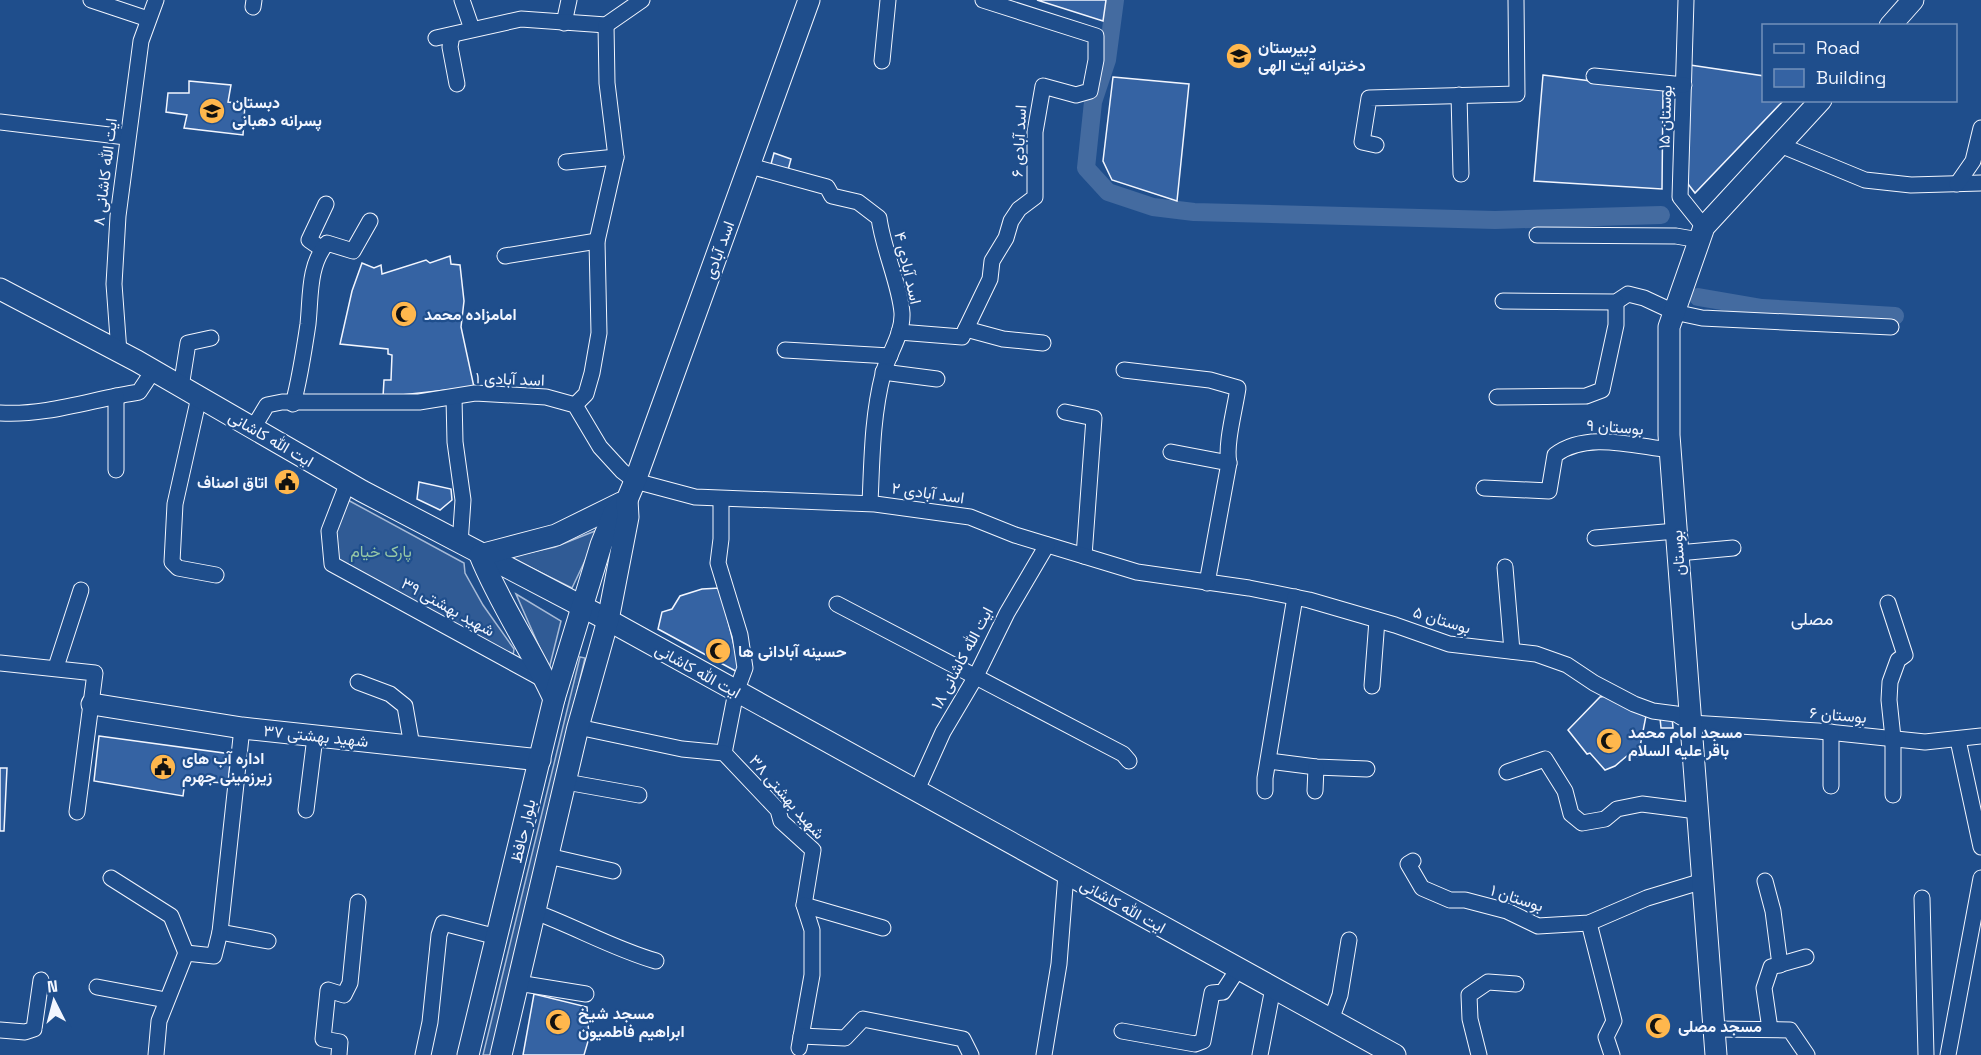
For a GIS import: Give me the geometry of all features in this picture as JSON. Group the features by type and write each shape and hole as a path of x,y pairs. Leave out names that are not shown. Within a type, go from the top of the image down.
{"main road":[{"name":"اسد آبادی","path":"608,620 631,490 809,0"},
{"path":"1892,24 1913,0"},
{"name":"بوستان","path":"1716,1055 1670,450 1669,327 1701,234 1819,102"},
{"name":"ایت الله کاشانی","path":"0,289 119,351 460,544 608,620 1395,1055"},
{"name":"اسد آبادی","path":"581,608 614,513 631,490"},
{"path":"550,690 489,577 480,555 556,535 631,490"},
{"name":"بلوار حافظ","path":"468,1055 540,760 550,690 581,608"},
{"name":"بلوار حافظ","path":"501,1055 578,727 608,620"},
{"name":"شهید بهشتی ۳۷","path":"92,704 242,728 540,760"}],"street":[{"path":"91,0 148,19"},
{"name":"ایت الله کاشانی ۸","path":"119,351 114,250 126,137 141,41 156,0"},
{"path":"462,0 472,29"},
{"path":"564,23 570,0"},
{"path":"436,38 520,19 606,25 642,0"},
{"path":"882,61 888,0"},
{"name":"اسد آبادی ۶","path":"966,329 990,279 992,261 1006,238 1011,221 1019,209 1035,197 1035,132 1042,86 1076,94 1090,91 1096,60 1096,36 983,0"},
{"path":"1376,145 1362,142 1369,98 1517,94 1516,0"},
{"name":"بوستان ۱۵","path":"1686,0 1680,197 1701,234"},
{"path":"606,25 606,83 616,157 597,241 599,333 586,394 575,405 600,447 631,490"},
{"path":"452,35 450,47 457,84"},
{"path":"1594,76 1684,85"},
{"path":"1459,95 1461,174"},
{"path":"0,123 126,137"},
{"path":"1957,184 1973,161 1981,128"},
{"path":"1780,145 1865,180 1911,185 1981,183"},
{"path":"566,162 616,157"},
{"name":"اسد آبادی ۴","path":"750,166 827,187 832,196 858,202 879,218 882,241 902,313 899,332 883,372 875,416 870,503"},
{"path":"322,249 309,240 326,204"},
{"path":"293,404 305,346 312,274 322,249 327,243 353,251 370,222"},
{"path":"1537,234 1676,236 1701,234"},
{"path":"505,256 597,241"},
{"path":"1503,301 1616,303 1628,294 1644,298 1674,312 1733,321 1891,327"},
{"path":"1497,397 1586,396 1602,390 1616,325 1616,303"},
{"path":"899,332 962,337 966,329 1003,339 1043,344"},
{"path":"211,338 188,343 190,392 175,504 172,562 178,568 216,575"},
{"path":"785,350 890,356"},
{"path":"0,413 15,414 77,405 139,392 153,370"},
{"path":"1124,370 1210,380 1238,388 1233,425 1226,450 1229,463 1208,583"},
{"path":"883,372 937,379"},
{"name":"اسد آبادی ۱","path":"253,428 267,405 420,402 475,393 546,397 575,405"},
{"path":"116,396 116,470"},
{"path":"454,398 455,442 463,500 460,544"},
{"path":"1065,412 1094,418 1084,556"},
{"name":"بوستان ۹","path":"1484,488 1549,492 1555,455 1566,447 1583,441 1670,450"},
{"path":"1171,452 1229,463"},
{"name":"شهید بهشتی ۳۹","path":"348,482 329,531 332,564 550,690"},
{"name":"اسد آبادی ۲","path":"631,490 721,499 870,503 970,517 1047,545 1137,572 1208,583"},
{"path":"721,499 721,539 718,563 740,635 745,668 736,692 724,753"},
{"path":"1595,538 1676,531"},
{"name":"ایت الله کاشانی ۱۸","path":"916,792 943,732 975,678 1007,613 1047,545"},
{"path":"1678,553 1733,548"},
{"path":"1505,567 1512,651"},
{"name":"بوستان ۵","path":"1208,583 1295,597 1377,620 1449,644 1536,654 1567,665 1613,694 1653,711 1677,714 1691,723"},
{"path":"56,667 81,590"},
{"path":"1265,791 1295,597"},
{"path":"1888,603 1905,656 1898,660 1890,682 1893,795"},
{"path":"837,604 1123,754 1129,761"},
{"path":"1372,686 1377,620"},
{"path":"0,663 56,667 95,673 78,812"},
{"path":"358,682 390,694 405,706 412,746"},
{"name":"بوستان ۶","path":"1691,723 1831,732 1925,742 1981,736"},
{"name":"شهید بهشتی ۳۸","path":"578,727 682,749 724,753 778,810 781,821 813,850 804,905 812,930 812,975 800,1042 845,1038 863,1020 963,1039 971,1055"},
{"path":"186,953 213,956 220,933 242,728"},
{"path":"1831,732 1831,786"},
{"path":"306,810 315,737"},
{"path":"1958,740 1981,847"},
{"path":"1507,772 1545,759 1565,791 1571,814 1582,823 1605,819 1617,809 1642,804 1697,811"},
{"path":"1269,761 1316,767 1367,769"},
{"path":"1315,791 1316,767"},
{"path":"566,782 639,795"},
{"path":"548,856 613,871"},
{"name":"بوستان ۱","path":"1413,861 1408,864 1422,888 1450,900 1465,900 1507,911 1538,926 1589,923 1647,898 1703,881"},
{"path":"1044,1055 1059,963 1066,874"},
{"path":"111,878 171,916 186,953 159,1021 156,1055"},
{"path":"1949,1055 1978,883 1981,878"},
{"path":"1765,881 1773,911 1780,964"},
{"path":"1922,898 1926,1055"},
{"path":"1949,1055 1981,901"},
{"path":"339,1055 340,1042 323,1039 327,998 328,990 344,995 350,984 358,902"},
{"path":"804,905 883,928"},
{"path":"535,912 609,942 625,952 656,961"},
{"path":"423,1055 430,1022 439,935 443,923 497,936"},
{"path":"1589,923 1614,1021 1606,1037 1612,1055"},
{"path":"220,933 268,941"},
{"path":"1331,1020 1340,996 1349,940"},
{"path":"1770,1029 1764,988 1770,967 1806,957"},
{"path":"1122,1031 1194,1044 1203,1041 1212,993 1223,992 1238,969"},
{"path":"0,1030 25,1032 34,1029 41,980"},
{"path":"518,982 586,994"},
{"path":"1479,1055 1470,1019 1469,995 1488,982 1516,984"},
{"path":"97,987 166,1000"},
{"path":"1260,1055 1273,988"},
{"path":"1714,1029 1790,1030 1807,1055"}],"shaded area":[{"name":"پارک خیام","path":"346,499 464,563 465,573 483,605 514,649 513,656 337,562 333,530"},
{"path":"600,529 572,588 509,557 555,547"},
{"path":"516,594 561,621 549,669"},
{"path":"580,657 585,658 491,1055 483,1055"}],"building":[{"path":"1037,0 1106,0 1103,21"},
{"path":"1690,65 1762,76 1762,102 1782,102 1695,193 1685,180"},
{"path":"1543,75 1663,90 1662,189 1534,181"},
{"path":"1113,77 1189,84 1177,201 1112,180 1103,161"},
{"path":"189,81 231,85 228,102 245,104 243,135 184,128 187,115 166,112 168,93 189,93"},
{"path":"774,153 791,159 788,170 771,164"},
{"name":"امامزاده محمد","path":"450,256 451,264 460,265 464,301 461,327 474,387 383,397 384,380 391,380 392,355 388,354 388,349 340,344 352,291 362,263 374,268 381,265 382,274 426,260 430,263"},
{"path":"419,482 451,489 452,500 440,510 417,499"},
{"name":"حسینه آبادانی ها","path":"720,588 741,674 658,629 662,612 672,609 680,596 702,589"},
{"name":"مسجد امام محمد باقر علیه السلام","path":"1607,696 1646,716 1638,757 1628,755 1615,766 1605,770 1590,753 1587,754 1568,730 1600,697"},
{"path":"1672,717 1673,728 1661,728 1660,718"},
{"name":"اداره آب های زیرزمینی جهرم","path":"99,736 231,754 228,783 185,781 183,796 94,781"},
{"path":"0,768 7,768 4,831 0,831"},
{"name":"مسجد شیخ ابراهیم فاطمیون","path":"534,994 587,1007 589,1038 584,1055 523,1055"}],"waterway":[{"path":"1115,0 1107,60 1093,102 1086,168 1108,192 1153,207 1194,212 1495,220 1661,215"},
{"path":"1698,297 1762,308 1895,316"}],"place":[{"name":"دبیرستان دخترانه آیت الهی","path":"1239,56"},
{"name":"دبستان پسرانه دهبانی","path":"212,111"},
{"name":"امامزاده محمد","path":"404,314"},
{"name":"اتاق اصناف","path":"287,482"},
{"name":"حسینه آبادانی ها","path":"718,651"},
{"name":"مسجد امام محمد باقر علیه السلام","path":"1609,741"},
{"name":"اداره آب های زیرزمینی جهرم","path":"163,767"},
{"name":"مسجد شیخ ابراهیم فاطمیون","path":"558,1022"},
{"name":"مسجد مصلی","path":"1658,1026"}],"district":[{"name":"مصلی","path":"1812,618"}]}
